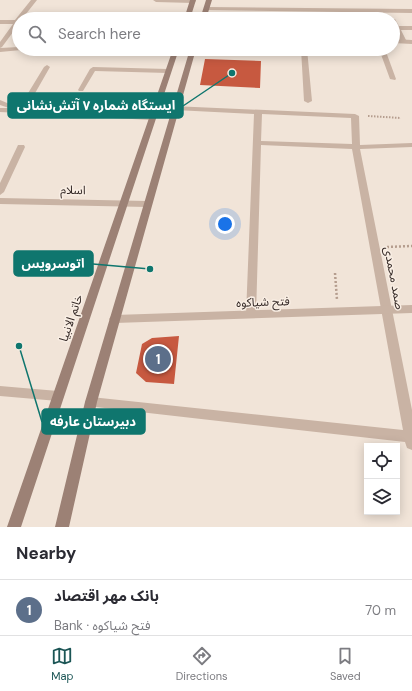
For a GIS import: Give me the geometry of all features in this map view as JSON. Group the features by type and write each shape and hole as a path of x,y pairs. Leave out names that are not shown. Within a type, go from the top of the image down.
{"main road":[{"path":"206,12 209,0"},
{"path":"189,12 193,1"},
{"name":"خاتم الانبیا","path":"14,527 151,118 173,56"},
{"path":"62,527 91,402 174,108 191,56"}],"street":[{"path":"25,12 34,0"},
{"path":"156,0 193,1"},
{"path":"207,9 412,11"},
{"path":"0,22 12,21"},
{"path":"400,24 412,28"},
{"path":"0,46 12,29"},
{"path":"400,34 404,42"},
{"path":"400,42 412,42"},
{"path":"0,50 12,49"},
{"path":"305,56 308,101"},
{"path":"385,56 393,79"},
{"path":"22,111 47,67"},
{"path":"81,90 93,69 168,71"},
{"path":"0,102 22,111"},
{"path":"174,108 355,116"},
{"path":"0,110 151,118"},
{"path":"251,316 258,112"},
{"name":"صمد محمدی","path":"355,116 356,147 386,310 412,439"},
{"path":"257,143 356,147 412,145"},
{"path":"0,192 21,147"},
{"name":"اسلام","path":"0,201 147,204"},
{"name":"فتح شیاکوه","path":"115,319 251,316 412,309"},
{"path":"0,391 58,396"},
{"path":"91,402 412,439"}],"path":[{"path":"355,116 401,118"},
{"path":"375,247 412,246"},
{"path":"335,273 337,312"}],"building":[{"path":"205,59 261,61 260,88 200,85"},
{"path":"179,336 174,384 146,382 136,373 142,344 152,338"}],"place":[{"name":"ایستگاه شماره ۷ آتش‌نشانی","path":"232,73"},
{"name":"اتوسرویس","path":"150,269"},
{"name":"دبیرستان عارفه","path":"19,346"},
{"name":"بانک مهر اقتصاد","path":"158,359"}]}
